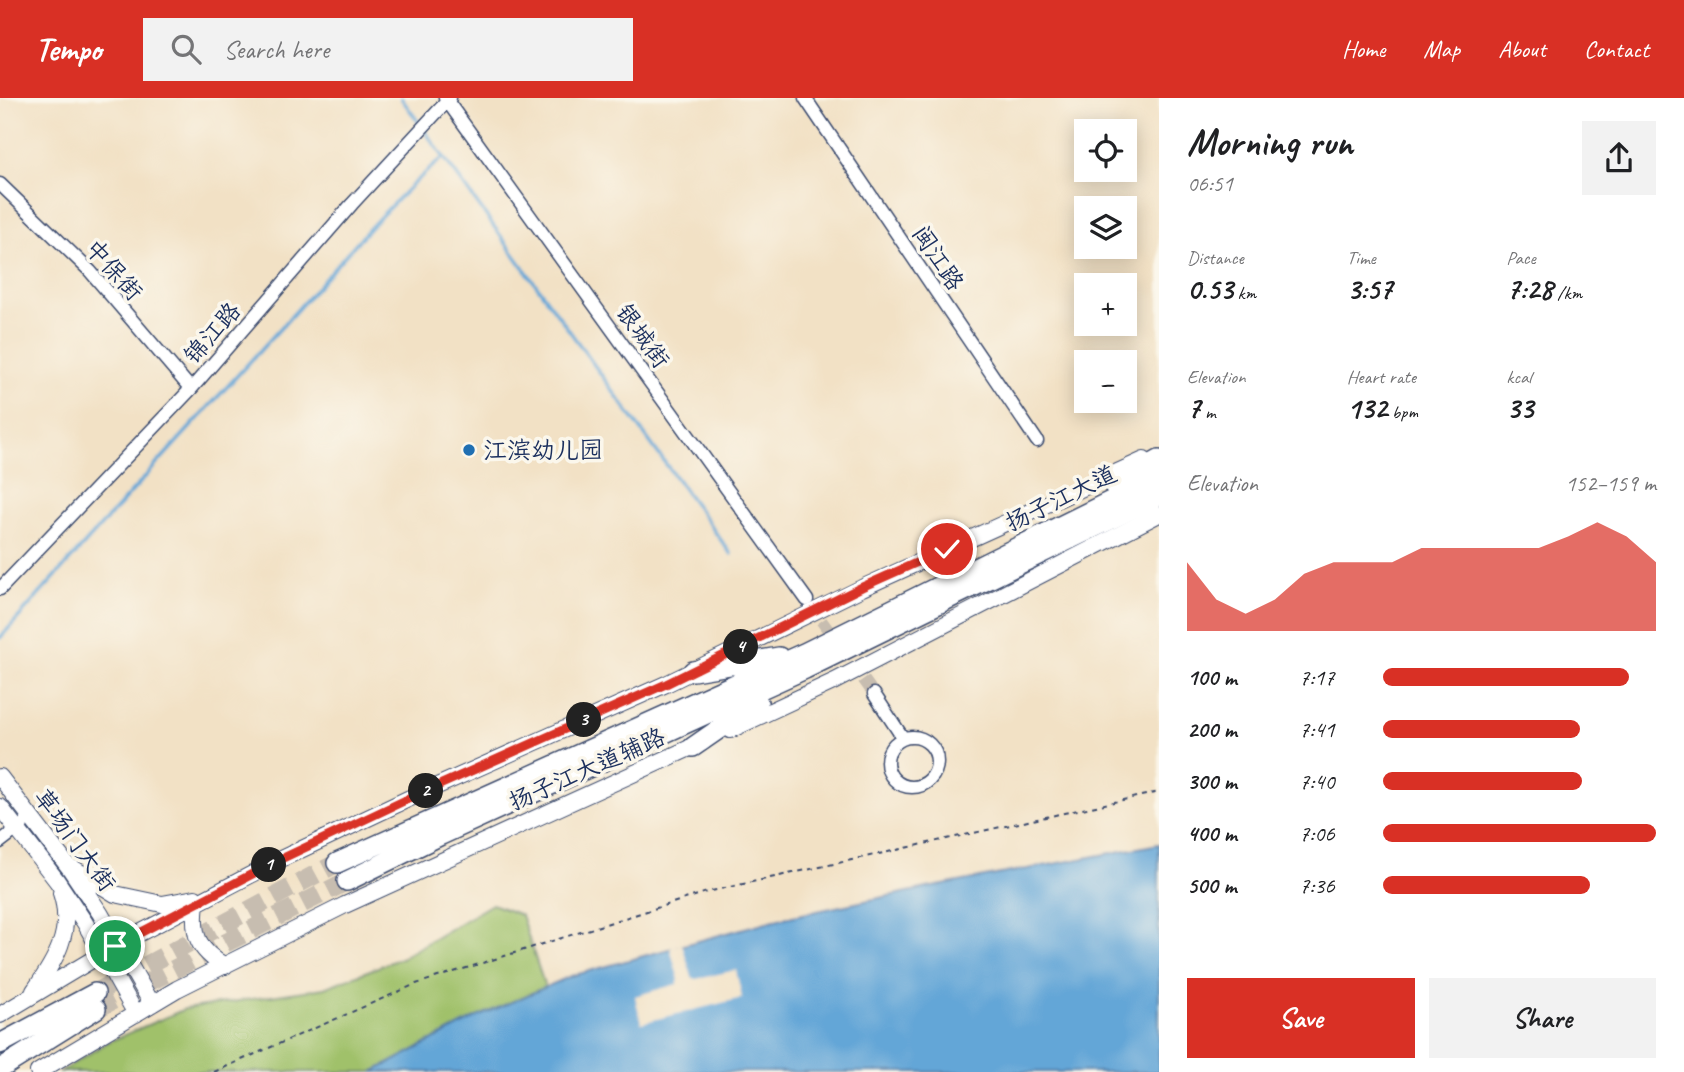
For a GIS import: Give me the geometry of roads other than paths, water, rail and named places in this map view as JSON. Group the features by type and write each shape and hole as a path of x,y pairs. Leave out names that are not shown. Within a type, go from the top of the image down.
{"highway":[{"path":"998,556 1057,518 1159,460"},
{"name":"扬子江大道","path":"337,863 805,661 998,556 1159,477"},
{"name":"扬子江大道","path":"346,881 805,661 1159,496"},
{"path":"693,671 805,661"},
{"path":"692,747 805,661"},
{"path":"0,1044 95,1001 0,1069"}],"main road":[{"name":"扬子江大道辅路","path":"0,1015 118,944 202,899 408,799 693,671 862,587 1159,453"},
{"name":"扬子江大道辅路","path":"38,1072 152,1004 345,905 835,681 1159,514"},
{"name":"草场门大街","path":"0,777 100,912 152,1004"},
{"name":"草场门大街","path":"0,807 57,881 103,954 136,1014"},
{"path":"66,864 115,894 162,904 202,899 193,923 198,942 208,956 225,966"},
{"path":"30,997 54,963 64,936 66,906 57,881"}],"street":[{"name":"闽江路","path":"805,98 1037,441"},
{"name":"锦江路","path":"0,589 191,389 447,99"},
{"name":"银城街","path":"447,99 807,600"},
{"name":"中保街","path":"0,184 90,271 191,389"},
{"path":"874,694 903,738"},
{"path":"919,737 933,747 938,762 932,778 926,783 918,786 901,785 890,773 887,757 890,749 903,738 919,737"},
{"path":"0,842 31,818"}],"water":[{"path":"1159,844 1159,1072 373,1072 475,1018 571,976 774,920"}],"waterway":[{"path":"401,98 420,124"},
{"path":"424,130 731,554"},
{"path":"0,638 362,236 444,157"}],"tunnel":[{"path":"811,606 874,694"},
{"path":"95,993 337,863"},
{"path":"96,1009 347,881"}],"place":[{"name":"江滨幼儿园","path":"469,450"}]}
